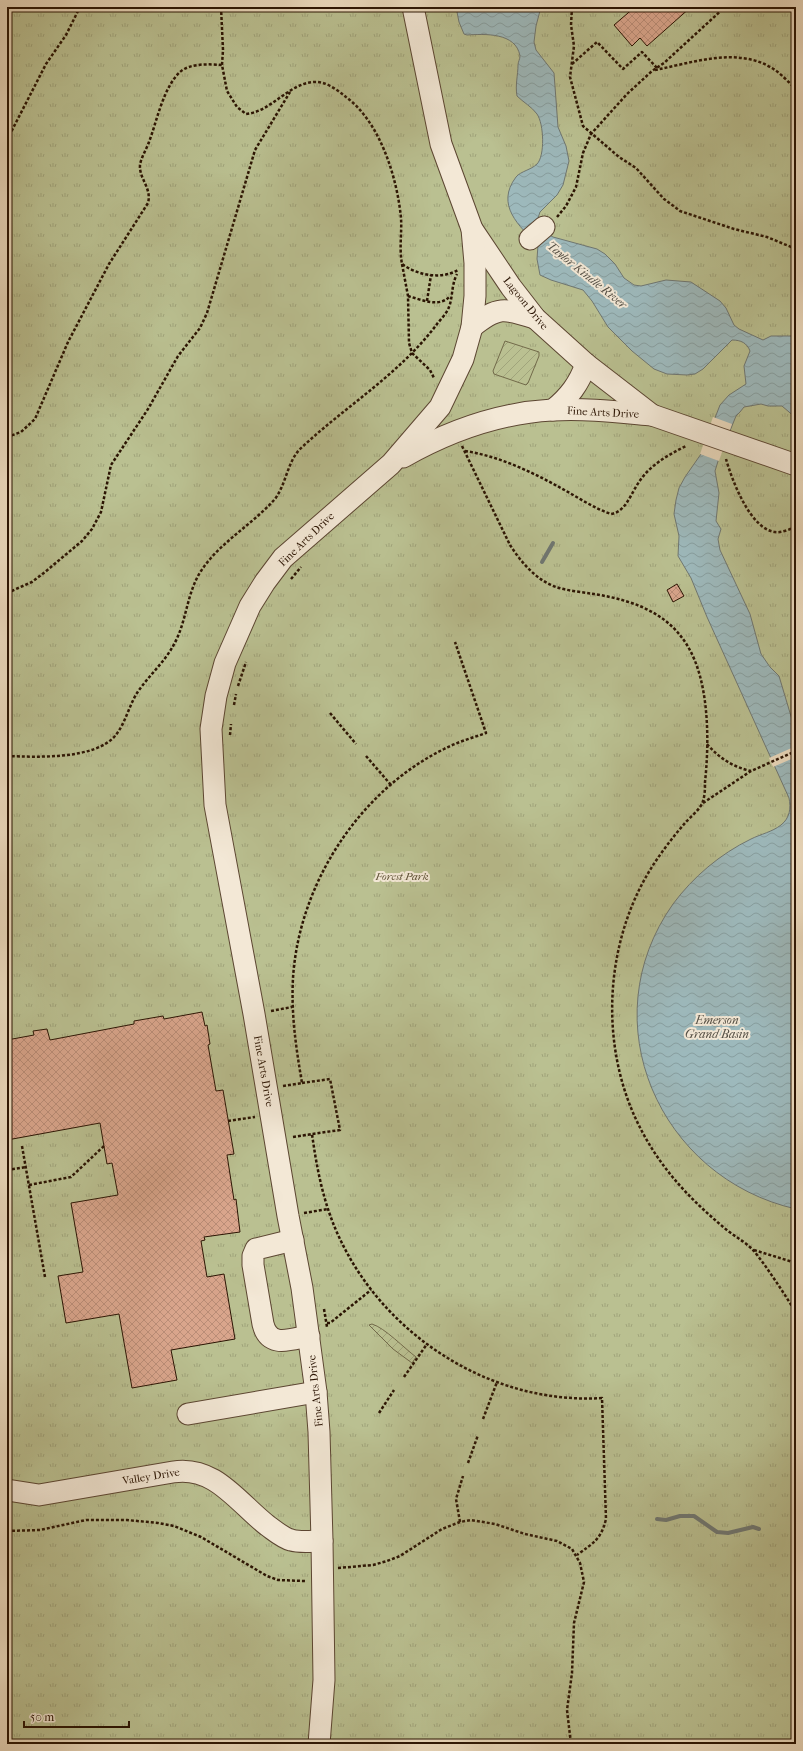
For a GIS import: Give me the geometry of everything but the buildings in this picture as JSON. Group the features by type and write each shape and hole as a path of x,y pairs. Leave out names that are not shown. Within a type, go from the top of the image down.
{"street":[{"name":"Lagoon Drive","path":"413,7 441,144 472,230 511,287 535,318 586,364 652,416 706,435 726,451 796,465"},
{"name":"Fine Arts Drive","path":"320,1744 324,1680 319,1432 316,1392 309,1336 293,1240 254,1014 215,805 210,730 216,696 225,663 250,606 282,558 391,464 440,407 463,359 472,327 475,296 475,263 472,230"},
{"path":"472,327 487,316 499,311 512,311 535,318"},
{"name":"Fine Arts Drive","path":"553,410 571,393 581,379 586,364"},
{"name":"Fine Arts Drive","path":"391,464 430,442 454,432 494,419 553,410 588,410 652,416"},
{"path":"293,1240 256,1249 253,1256 253,1265 265,1332 274,1340 309,1336"},
{"path":"188,1414 316,1392"},
{"name":"Valley Drive","path":"7,1490 39,1495 173,1472 192,1471 211,1478 221,1485 263,1522 285,1538 297,1541 322,1541"}],"path":[{"path":"7,140 46,64 66,35 80,7"},
{"path":"221,7 224,50 222,65 227,90 237,107 246,114 256,113 301,85 313,82 323,83 332,87 351,100 369,120 391,170 401,218 400,253 408,296 409,337 412,353 430,370 434,376 434,382"},
{"path":"572,7 571,26 574,46 570,77 583,126 619,157 636,168 664,199 680,211 734,229 773,239 796,249"},
{"path":"537,233 557,216 571,198 579,177 585,144 591,134 627,94 725,7"},
{"path":"571,64 597,42 623,69 642,52 657,68"},
{"path":"652,71 719,58 731,57 748,59 772,67 796,89"},
{"path":"7,437 20,432 35,419 68,342 109,264 148,203 150,196 140,167 163,103 174,79 180,72 189,68 209,64 222,65"},
{"path":"7,593 32,582 57,564 82,541 98,520 111,465 148,409 178,356 200,328 207,313 255,150 290,92"},
{"path":"7,756 38,758 77,754 100,747 115,736 138,691 159,666 174,643 180,630 193,584 209,560 275,499 283,487 294,456 299,450 400,366 429,334 449,307 450,295 456,275 461,269 449,274 431,275 419,273 402,264"},
{"path":"427,301 431,275"},
{"path":"408,296 439,303 446,301 450,295"},
{"path":"456,446 467,442"},
{"path":"682,444 686,446 663,458 646,473 639,481 623,507 616,514 611,514 557,486 509,464 482,453 464,450 510,545 519,559 530,570 555,587 624,600 643,606 664,621 683,640 695,660 703,690 707,743 703,803"},
{"path":"726,451 732,479 752,516 767,529 775,532 796,527"},
{"path":"288,582 304,564"},
{"path":"302,1083 295,1042 292,1007 293,977 297,945 305,915 318,883 330,860 363,812 391,784 438,752 486,733 455,642"},
{"path":"233,709 246,660"},
{"path":"330,713 356,744"},
{"path":"229,742 231,722"},
{"path":"707,743 722,758 734,766 752,770"},
{"path":"796,751 752,770 703,803 670,842 649,872 621,935 614,972 611,1008 615,1045 622,1080 634,1114 654,1153 687,1195 728,1231 753,1250 796,1313"},
{"path":"366,756 391,784"},
{"path":"267,1011 292,1007"},
{"path":"284,1086 330,1078 340,1130 293,1137"},
{"path":"228,1121 255,1117"},
{"path":"312,1134 319,1175 328,1209 347,1253 371,1290 402,1323 427,1344 459,1365 497,1382 523,1390 568,1398 602,1398 606,1519 603,1532 596,1541 576,1555"},
{"path":"22,1146 45,1277"},
{"path":"28,1185 71,1177 104,1146"},
{"path":"7,1170 26,1167"},
{"path":"302,1214 328,1209"},
{"path":"753,1250 796,1263"},
{"path":"327,1323 330,1323 371,1290"},
{"path":"404,1377 427,1344"},
{"path":"483,1419 497,1382"},
{"path":"379,1414 394,1390"},
{"path":"468,1463 478,1435"},
{"path":"460,1522 456,1499 463,1476"},
{"path":"7,1531 40,1530 92,1520 120,1520 158,1523 174,1526 201,1537 238,1558 257,1571 273,1578 291,1581 309,1580"},
{"path":"335,1569 373,1566 400,1556 442,1529 460,1522 471,1520 495,1524 525,1534 557,1541 572,1549 583,1570 584,1582 574,1623 572,1673 567,1710 571,1744"}],"green space":[{"name":"Forest Park","path":"7,7 796,7 796,1744 7,1744"},
{"path":"505,341 539,352 539,356 526,385 494,374 493,371"},
{"path":"372,1324 388,1334 416,1357 412,1363 393,1349 369,1325"}],"water":[{"path":"456,7 541,7 534,42 536,50 554,73 558,127 566,146 569,161 563,185 557,195 540,212 537,221 546,233 553,237 597,249 605,254 615,264 624,278 634,285 641,286 666,280 691,282 720,301 726,308 734,325 739,329 763,340 771,336 796,336 796,418 782,406 768,406 761,404 744,407 736,416 715,471 719,493 716,521 721,529 718,539 720,550 750,614 761,654 770,667 779,676 796,733 796,1209 748,1192 707,1165 675,1130 652,1089 639,1044 638,997 649,949 673,904 698,876 718,859 740,845 781,825 788,816 790,809 789,798 707,617 691,578 678,556 679,536 674,514 679,488 701,454 720,405 729,395 746,384 744,366 750,351 743,342 732,340 703,369 695,374 667,374 654,369 632,351 608,327 592,301 583,290 540,275 537,259 538,245 517,223 509,206 508,197 510,187 516,177 532,168 540,160 543,140 541,125 537,114 517,96 516,84 520,56 517,48 512,42 506,39 498,36 482,34 464,34 459,22"}],"pier":[{"path":"713,417 732,424 719,461 700,454"},
{"path":"796,746 796,757 773,767 769,758"}],"waterway":[{"path":"542,562 553,543"},
{"path":"657,1519 666,1520 680,1516 694,1516 717,1532 728,1533 753,1527 759,1529"}],"water label":[{"name":"Taylor Kindle River","path":"587,275"},
{"name":"Emerson Grand Basin","path":"717,1027"}]}
